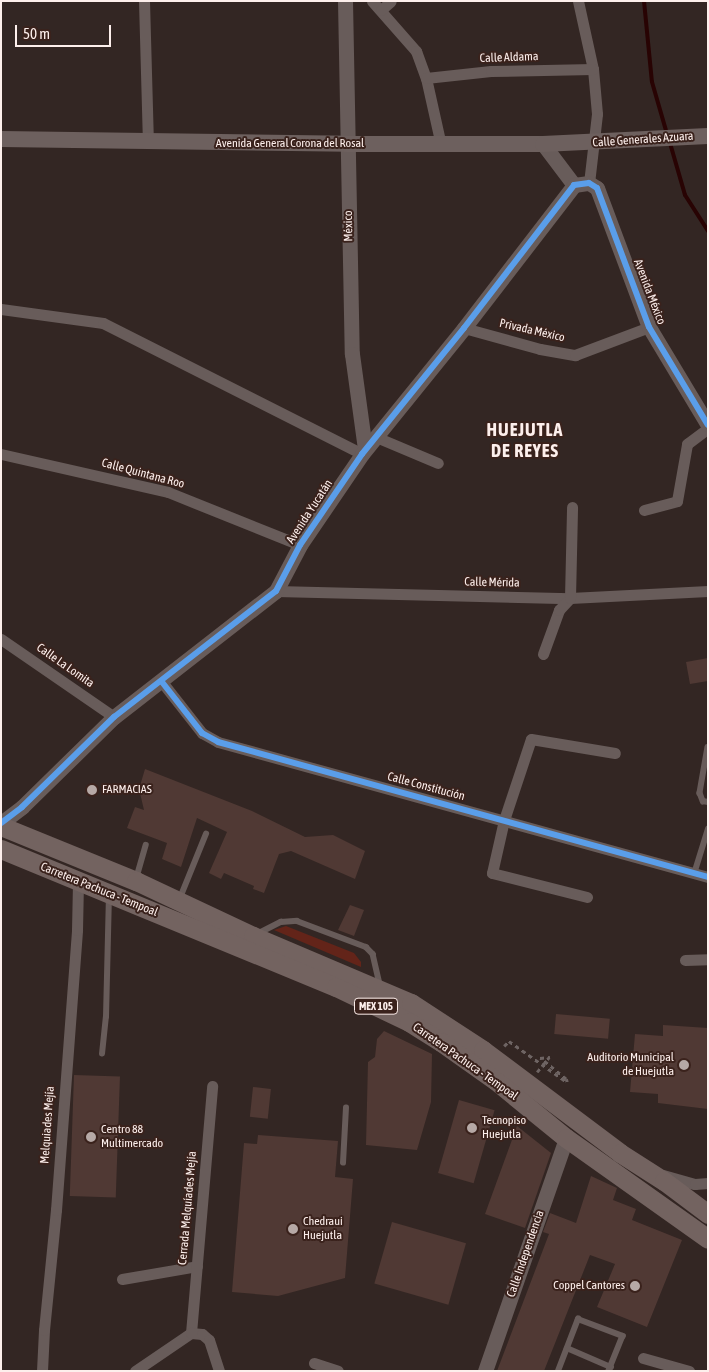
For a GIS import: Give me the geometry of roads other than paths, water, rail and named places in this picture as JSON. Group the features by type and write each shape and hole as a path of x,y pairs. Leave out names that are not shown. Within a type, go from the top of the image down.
{"main road":[{"name":"Calle Generales Azuara","path":"578,144 707,136"},
{"name":"Avenida General Corona del Rosal","path":"1,140 347,144 578,144"},
{"name":"Carretera Pachuca - Tempoal","path":"4,830 133,880 178,902 248,943 336,987 384,1001 411,1003 450,1026 620,1153 708,1214"},
{"name":"Carretera Pachuca - Tempoal","path":"1,849 115,896 248,943"},
{"path":"115,896 133,880"},
{"name":"Carretera Pachuca - Tempoal","path":"384,1001 496,1081 566,1138 707,1238"}],"street":[{"path":"144,1 148,142"},
{"name":"México","path":"345,1 352,354 364,452"},
{"path":"372,1 416,51 426,78 441,144"},
{"path":"381,10 391,1"},
{"path":"543,144 574,185 593,185 597,114 593,69 578,1"},
{"name":"Calle Aldama","path":"426,78 491,71 593,69"},
{"name":"Avenida Yucatán","path":"4,830 22,806 114,717 162,682 276,591 300,545 364,452 464,328 574,185"},
{"name":"Avenida México","path":"593,185 649,327 708,426"},
{"path":"1,309 103,323 364,452"},
{"name":"Privada México","path":"464,328 540,349 575,355 649,327"},
{"path":"644,510 677,501 687,444 708,426"},
{"path":"376,436 438,463"},
{"name":"Calle Quintana Roo","path":"1,454 168,492 300,545"},
{"path":"543,654 559,610 570,598 572,507"},
{"name":"Calle Mérida","path":"276,591 570,598 708,591"},
{"name":"Calle La Lomita","path":"1,639 114,717"},
{"name":"Calle Constitución","path":"162,682 202,733 218,742 708,877"},
{"path":"587,897 492,874 504,820 531,739 615,753"},
{"name":"Melquiades Mejía","path":"42,1371 77,930 78,881"},
{"path":"684,960 708,959"},
{"name":"Cerrada Melquíades Mejía","path":"197,1334 197,1266 212,1086"},
{"name":"Calle Independencia","path":"485,1371 566,1138"},
{"path":"647,1170 695,1184 708,1183"},
{"path":"122,1280 197,1266"},
{"path":"135,1371 151,1367 197,1334 209,1340 219,1371"},
{"path":"643,1358 689,1371"},
{"path":"314,1363 338,1371"}],"lane":[{"path":"708,747 700,794 703,801 708,802"},
{"path":"694,874 708,830"},
{"path":"178,902 206,834"},
{"path":"133,880 146,845"},
{"path":"102,1054 115,896"},
{"path":"248,943 280,922 297,921 366,947 373,954 384,1001"},
{"path":"343,1163 346,1108"},
{"path":"558,1371 578,1319 623,1336 610,1369 567,1348"}],"waterway":[{"path":"644,1 652,82 667,134"},
{"path":"670,143 685,195 708,231"}],"place":[{"name":"FARMACIAS","path":"92,790"},
{"name":"Auditorio Municipal de Huejutla","path":"684,1065"},
{"name":"Tecnopiso Huejutla","path":"472,1128"},
{"name":"Centro 88 Multimercado","path":"91,1137"},
{"name":"Chedraui Huejutla","path":"293,1229"},
{"name":"Coppel Cantores","path":"635,1286"}],"district":[{"name":"HUEJUTLA DE REYES","path":"525,441"}]}
